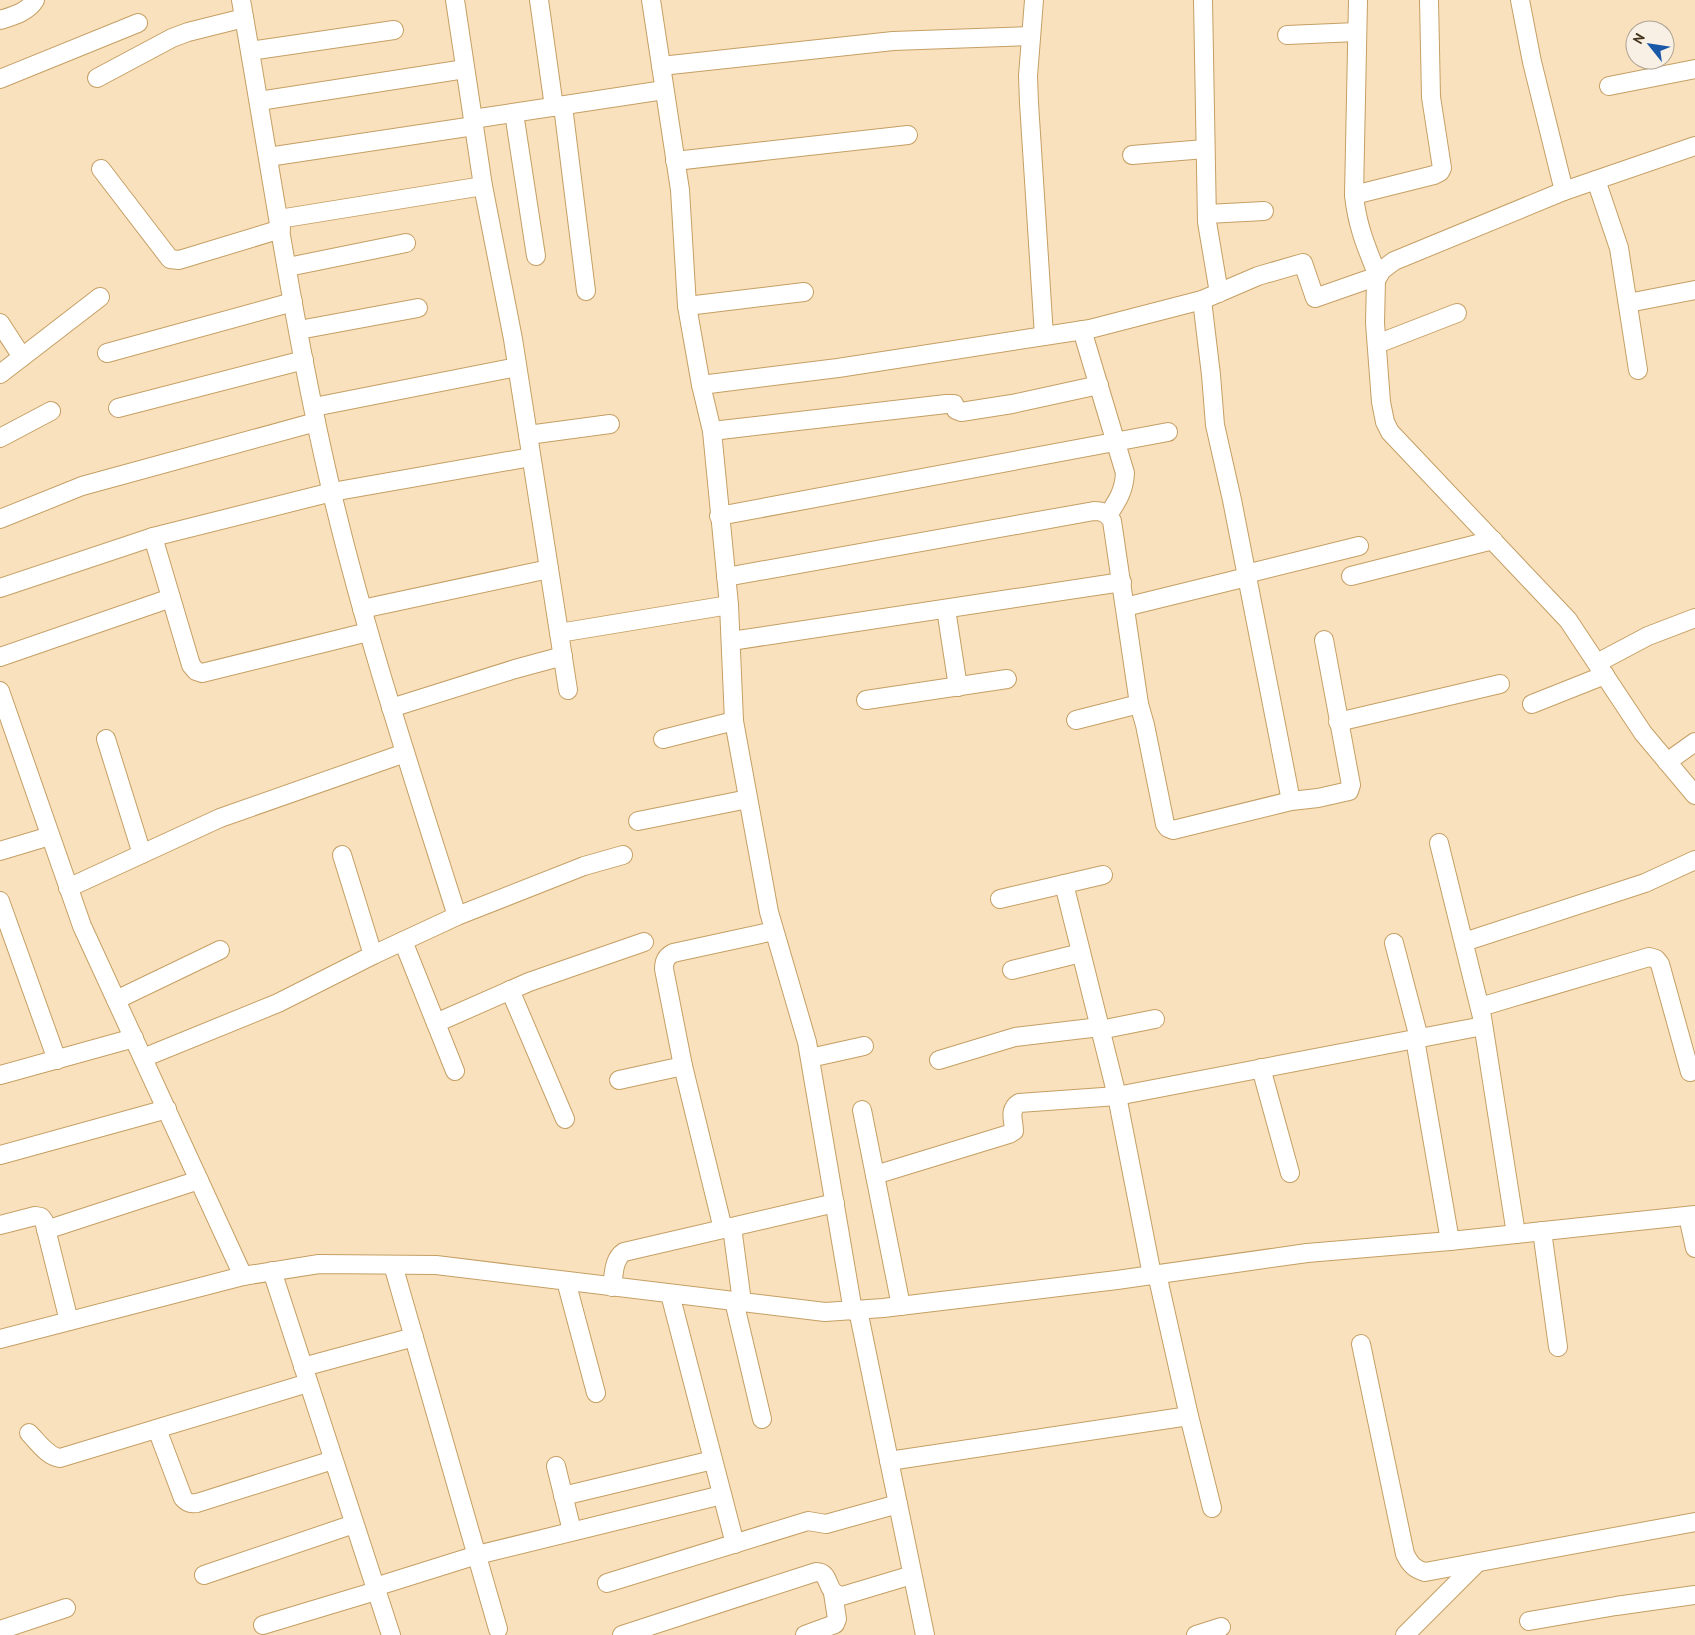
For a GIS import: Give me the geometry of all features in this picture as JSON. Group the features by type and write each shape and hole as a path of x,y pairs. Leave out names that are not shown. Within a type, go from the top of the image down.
{"street":[{"path":"0,20 22,12 32,5 35,0"},
{"path":"241,0 293,302 332,492 368,632 390,708 457,916"},
{"path":"455,0 482,186 513,339 568,690"},
{"path":"539,0 558,107 586,291"},
{"path":"651,0 680,190 687,306 701,386 712,431 729,605 734,721 769,912 807,1042 856,1311 924,1635"},
{"path":"1034,0 1028,103 1044,336"},
{"path":"1203,0 1207,214 1220,293"},
{"path":"1358,0 1354,195 1356,217 1378,276"},
{"path":"1354,195 1434,175 1440,172 1442,168 1431,96 1429,0"},
{"path":"1520,0 1532,62 1564,191"},
{"path":"97,78 172,38 244,18"},
{"path":"0,79 138,23"},
{"path":"250,51 394,30"},
{"path":"1287,36 1357,32"},
{"path":"661,66 893,41 1031,36"},
{"path":"1609,86 1695,68"},
{"path":"259,101 465,69"},
{"path":"268,157 473,123 514,113 664,90"},
{"path":"514,113 536,256"},
{"path":"675,161 908,135"},
{"path":"1695,146 1564,191 1394,261 1382,270 1376,280 1375,323 1381,402 1385,422 1390,432 1568,620 1643,733 1695,795"},
{"path":"1132,155 1206,149"},
{"path":"101,169 170,259 179,260 280,224 482,186"},
{"path":"1596,180 1619,248 1638,370"},
{"path":"1207,214 1264,211"},
{"path":"288,267 406,243"},
{"path":"701,386 838,368 1082,330 1202,300 1258,276 1303,263 1315,298 1378,276"},
{"path":"1628,303 1695,290"},
{"path":"687,306 804,292"},
{"path":"0,374 100,297"},
{"path":"1202,300 1216,425 1291,801"},
{"path":"107,353 293,302"},
{"path":"299,330 418,308"},
{"path":"1376,344 1458,313"},
{"path":"0,323 22,357"},
{"path":"1082,330 1125,473 1121,495 1108,515"},
{"path":"118,408 304,360"},
{"path":"0,518 82,486 315,414 517,367"},
{"path":"712,431 946,404 954,404 956,410 961,412 1012,404 1099,385"},
{"path":"0,438 51,411"},
{"path":"528,435 610,424"},
{"path":"719,516 1168,432"},
{"path":"0,588 153,536 332,492 531,457"},
{"path":"726,577 1102,511 1112,521 1139,704 1145,724 1165,824 1173,830 1291,801 1318,798 1351,789 1324,640"},
{"path":"153,536 191,665 196,671 202,673 368,632"},
{"path":"1351,576 1493,540"},
{"path":"1125,607 1359,546"},
{"path":"362,609 549,569"},
{"path":"731,641 1122,582"},
{"path":"0,657 171,598"},
{"path":"559,632 729,605"},
{"path":"946,609 958,687"},
{"path":"1532,704 1601,669 1648,636 1695,618"},
{"path":"390,708 562,656"},
{"path":"866,700 1007,679"},
{"path":"1338,722 1500,684"},
{"path":"0,691 82,926 243,1276"},
{"path":"1076,720 1139,704"},
{"path":"663,739 734,721"},
{"path":"106,739 142,854"},
{"path":"1667,762 1695,742"},
{"path":"68,888 236,811 405,753"},
{"path":"638,821 748,799"},
{"path":"0,851 50,836"},
{"path":"1439,843 1480,1007 1516,1234"},
{"path":"143,1058 278,1003 373,955 457,916 574,870 623,855"},
{"path":"342,856 373,955"},
{"path":"1464,942 1645,884 1684,867 1695,860"},
{"path":"1000,899 1103,875"},
{"path":"1064,884 1117,1096 1154,1275 1212,1508"},
{"path":"0,901 57,1060"},
{"path":"762,1419 738,1302 727,1228 683,1066 664,962 673,953 774,930"},
{"path":"403,941 455,1071"},
{"path":"436,1023 529,982 644,942"},
{"path":"1394,943 1417,1038 1450,1242"},
{"path":"116,1000 220,950"},
{"path":"1012,970 1081,953"},
{"path":"1480,1007 1649,957 1656,959 1660,964 1690,1072"},
{"path":"510,990 565,1119"},
{"path":"939,1060 1015,1037 1100,1028 1155,1019"},
{"path":"875,1176 1014,1132 1012,1113 1014,1106 1019,1103 1117,1096 1483,1026"},
{"path":"0,1075 134,1038"},
{"path":"810,1058 864,1046"},
{"path":"620,1080 683,1066"},
{"path":"1261,1068 1290,1173"},
{"path":"0,1155 166,1109"},
{"path":"862,1110 902,1306"},
{"path":"46,1230 199,1180"},
{"path":"612,1286 618,1256 624,1252 835,1202"},
{"path":"0,1339 243,1276 319,1264 436,1265 825,1312 902,1306 1154,1275 1307,1253 1450,1242 1691,1215 1695,1248"},
{"path":"0,1225 35,1216 41,1218 46,1230 69,1321"},
{"path":"1542,1231 1558,1348"},
{"path":"393,1264 498,1629"},
{"path":"272,1271 391,1635"},
{"path":"566,1281 596,1393"},
{"path":"670,1294 735,1544"},
{"path":"29,1433 54,1458 60,1458 157,1428 414,1337"},
{"path":"1361,1344 1405,1554 1410,1564 1416,1570 1425,1572 1695,1522"},
{"path":"889,1461 1189,1416"},
{"path":"157,1428 183,1498 191,1504 333,1460"},
{"path":"563,1496 713,1460"},
{"path":"556,1466 572,1531"},
{"path":"263,1625 477,1556 722,1495"},
{"path":"607,1583 808,1522 826,1524 898,1504"},
{"path":"204,1575 354,1524"},
{"path":"1405,1635 1477,1563"},
{"path":"622,1635 816,1572 821,1572 825,1574 833,1593 837,1619 835,1624 805,1635"},
{"path":"833,1593 842,1596 912,1575"},
{"path":"1529,1621 1695,1595"},
{"path":"0,1630 66,1608"},
{"path":"1196,1635 1221,1627"}]}
